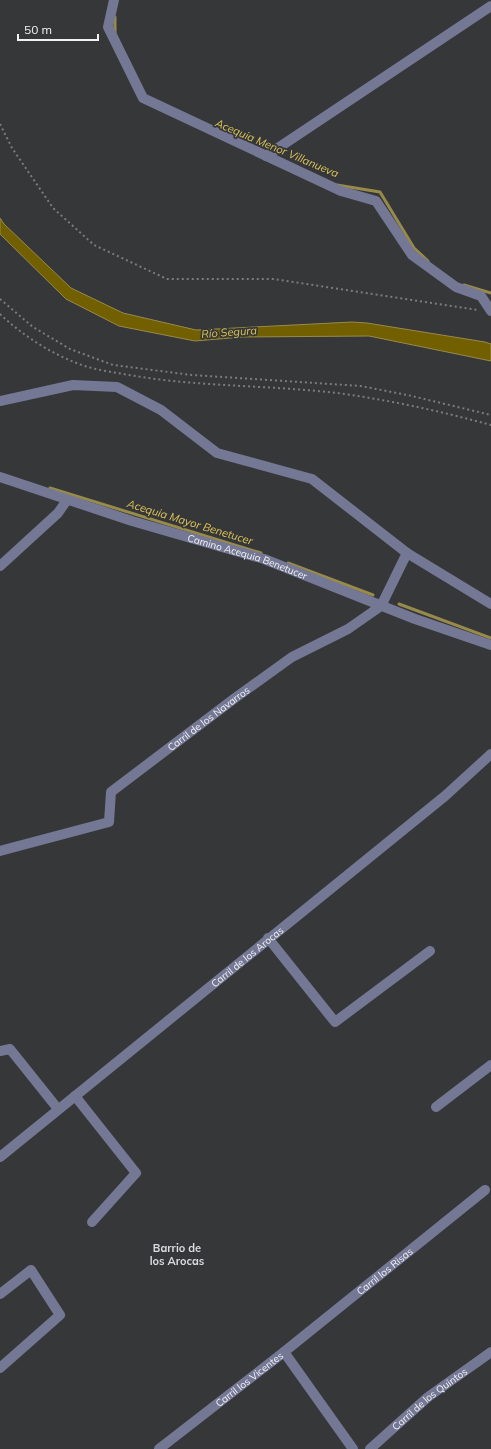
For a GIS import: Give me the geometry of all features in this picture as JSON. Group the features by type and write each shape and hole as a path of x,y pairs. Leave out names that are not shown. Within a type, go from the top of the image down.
{"street":[{"path":"114,0 108,27 143,98 341,191 376,201 412,255 456,287 481,296 491,312"},
{"path":"266,156 491,6"},
{"path":"0,401 73,385 117,388 161,410 217,452 312,479 407,553 491,604"},
{"name":"Camino Acequia Benetucer","path":"0,477 132,521 264,559 380,606 491,645"},
{"path":"0,566 58,513 67,500"},
{"name":"Carril de los Navarros","path":"0,851 109,822 111,792 235,698 292,657 348,629 380,606 407,553"},
{"name":"Carril de los Arocas","path":"0,1157 268,938 445,796 491,754"},
{"path":"268,938 335,1022 430,951"},
{"path":"0,1052 10,1049 58,1109"},
{"path":"436,1107 491,1065"},
{"path":"75,1096 136,1173 92,1222"},
{"name":"Carril los Risas","path":"284,1352 485,1190"},
{"path":"0,1294 31,1270 60,1315 0,1368"},
{"name":"Carril los Vicentes","path":"158,1449 284,1352 353,1449"},
{"name":"Carril de los Quintos","path":"370,1449 428,1397 491,1352"}],"path":[{"path":"0,124 12,148 53,208 94,244 167,279 273,279 491,312"},
{"path":"0,299 33,327 70,350 113,366 192,375 361,386 412,396 491,415"},
{"path":"0,314 12,325 42,346 77,364 95,369 164,380 336,393 418,406 491,425"}],"water":[{"name":"Río Segura","path":"0,218 4,224 71,288 123,313 196,330 352,322 367,323 485,342 491,344 491,361 369,336 242,337 195,341 119,326 66,299 0,234"}],"waterway":[{"name":"Acequia Menor Villanueva","path":"115,17 115,34"},
{"name":"Acequia Menor Villanueva","path":"337,185 380,192 414,248 428,261"},
{"name":"Acequia Menor Villanueva","path":"464,285 491,293"},
{"name":"Acequia Mayor Benetucer","path":"50,488 261,553"},
{"name":"Acequia Mayor Benetucer","path":"288,563 373,595"},
{"name":"Acequia Mayor Benetucer","path":"399,604 491,638"}],"district":[{"name":"Barrio de los Arocas","path":"177,1254"}]}
